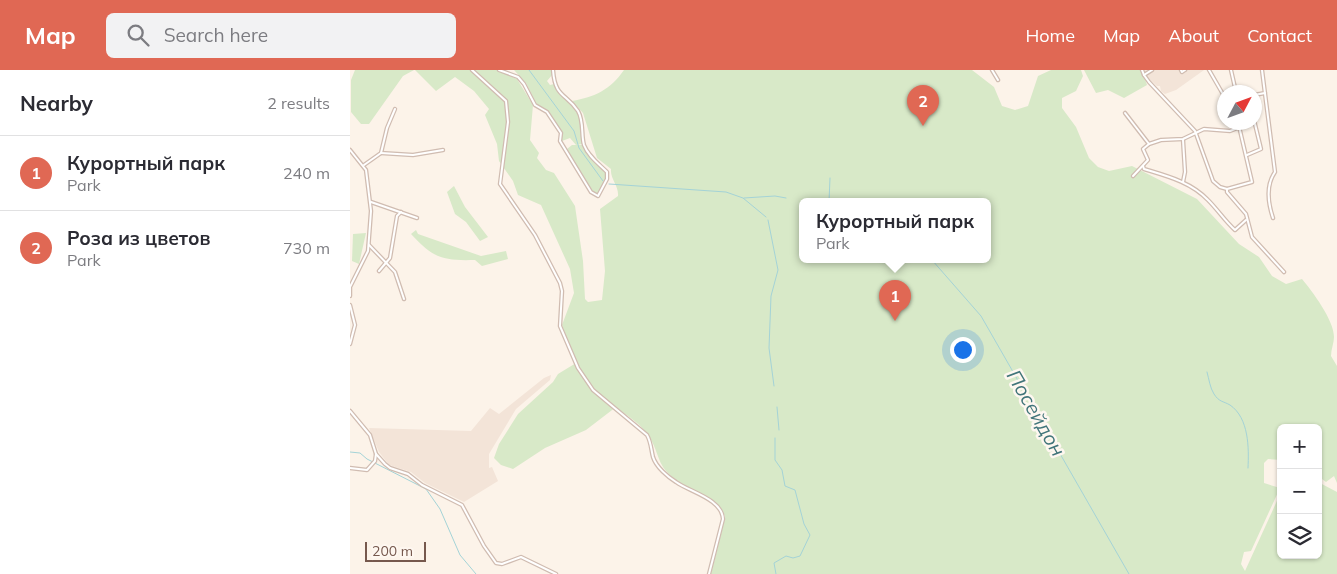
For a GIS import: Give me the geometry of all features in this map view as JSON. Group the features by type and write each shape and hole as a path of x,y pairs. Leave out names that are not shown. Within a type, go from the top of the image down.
{"street":[{"path":"472,70 506,101 508,122 500,184 535,234 560,283 562,291 560,326 578,368 593,390 647,435 652,445 653,457 660,468 678,483 712,502 722,512 723,519 709,574"},
{"path":"499,70 518,77 535,105 547,112 561,133 560,141 591,192 598,196 607,179 607,172 587,150 584,144 581,118 578,110 560,95 554,82 553,70"},
{"path":"992,70 998,80"},
{"path":"1142,70 1152,86 1195,131 1208,172 1213,181 1226,189 1246,214 1252,237 1284,272"},
{"path":"1144,74 1152,70"},
{"path":"1181,70 1182,72 1185,70"},
{"path":"1210,70 1218,85"},
{"path":"1231,70 1234,85"},
{"path":"1262,70 1275,172 1269,181 1268,204 1273,218"},
{"path":"381,153 387,128 395,109"},
{"path":"1125,114 1149,144"},
{"path":"1133,176 1148,160 1143,147 1161,140 1183,139 1195,131 1209,128 1217,129"},
{"path":"1226,189 1252,182 1241,130"},
{"path":"1247,155 1261,149 1256,130"},
{"path":"1183,139 1185,172 1183,182"},
{"path":"350,150 364,165 371,202 369,245 350,287 350,296"},
{"path":"364,165 381,153 413,155 443,150"},
{"path":"1143,166 1144,169 1183,182 1207,199 1234,230 1247,220"},
{"path":"371,202 417,218"},
{"path":"379,271 387,263 393,248 397,216 401,212"},
{"path":"369,245 397,276 404,299"},
{"path":"350,305 355,325 350,344"},
{"path":"350,412 370,435 376,454 372,465 363,470 350,468"},
{"path":"350,419 354,417"},
{"path":"376,454 390,468 408,474 422,485 443,493 462,505 484,546 496,563 502,564 521,557 556,574"}],"shaded area":[{"path":"1144,70 1204,70 1176,90 1165,94 1161,91 1160,86 1157,86 1146,76"},
{"path":"551,375 550,380 516,409 489,454 489,468 492,467 498,481 464,502 425,483 411,472 389,465 379,452 369,428 471,431 490,408 499,414 544,378"}],"green space":[{"path":"355,70 414,70 403,76 369,124 361,124 351,112 351,80"},
{"path":"415,70 497,70 517,79 533,105 530,140 539,153 537,158 546,170 554,173 575,206 583,261 585,299 588,302 602,300 605,271 600,209 618,196 618,192 611,169 597,158 583,113 572,101 601,92 613,83 624,70 972,70 994,87 1002,106 1015,110 1028,106 1038,76 1051,70 1081,70 1083,76 1076,91 1062,98 1062,108 1076,127 1089,158 1098,167 1109,171 1132,166 1197,199 1239,244 1259,257 1272,276 1286,284 1302,279 1327,314 1334,337 1331,356 1337,366 1337,483 1334,476 1326,482 1322,479 1322,424 1277,424 1277,460 1268,459 1264,463 1264,483 1277,487 1277,495 1251,551 1244,552 1241,564 1245,571 1277,501 1277,559 1322,559 1322,484 1337,492 1337,574 711,574 725,518 723,511 712,500 669,474 662,465 647,433 616,407 586,430 545,448 513,469 501,465 494,458 499,444 518,414 553,382 558,374 576,363 562,325 574,293 570,269 541,205 518,195 513,181 499,161 497,144 485,115 489,109 474,91 455,77 436,91"},
{"path":"514,70 551,70 552,75 547,81 550,85 554,84 579,115 583,144 576,145 570,138 562,141 562,134 547,111 537,105 526,83"},
{"path":"1084,70 1142,70 1147,85 1124,98 1108,90 1096,93"},
{"path":"572,145 584,145 589,156 606,172 606,180 598,196 591,192 567,149"},
{"path":"454,186 465,207 488,237 480,241 466,222 455,214 447,192"},
{"path":"416,230 418,234 481,256 506,251 508,259 482,266 475,260 446,259 432,253 419,242 411,234"},
{"path":"366,233 359,264 352,261 353,234"}],"waterway":[{"path":"529,70 574,131 579,148 603,181"},
{"path":"829,198 830,178"},
{"path":"609,184 726,192 743,198 766,217"},
{"path":"744,198 775,196 786,198"},
{"path":"768,220 778,270 771,296 769,348 774,386"},
{"name":"Посейдон","path":"935,263 981,316 1129,574"},
{"path":"1207,372 1216,397 1230,405 1241,418 1244,425 1248,443 1248,468"},
{"path":"777,407 779,430"},
{"path":"775,438 775,460 782,470 785,486 795,490 804,524 810,535 800,556 793,558 786,556 774,563 776,574"},
{"path":"350,452 360,453 367,459 426,489 440,509 460,555 476,574"}],"place":[{"name":"Роза из цветов","path":"923,126"},
{"name":"Курортный парк","path":"895,321"}]}
